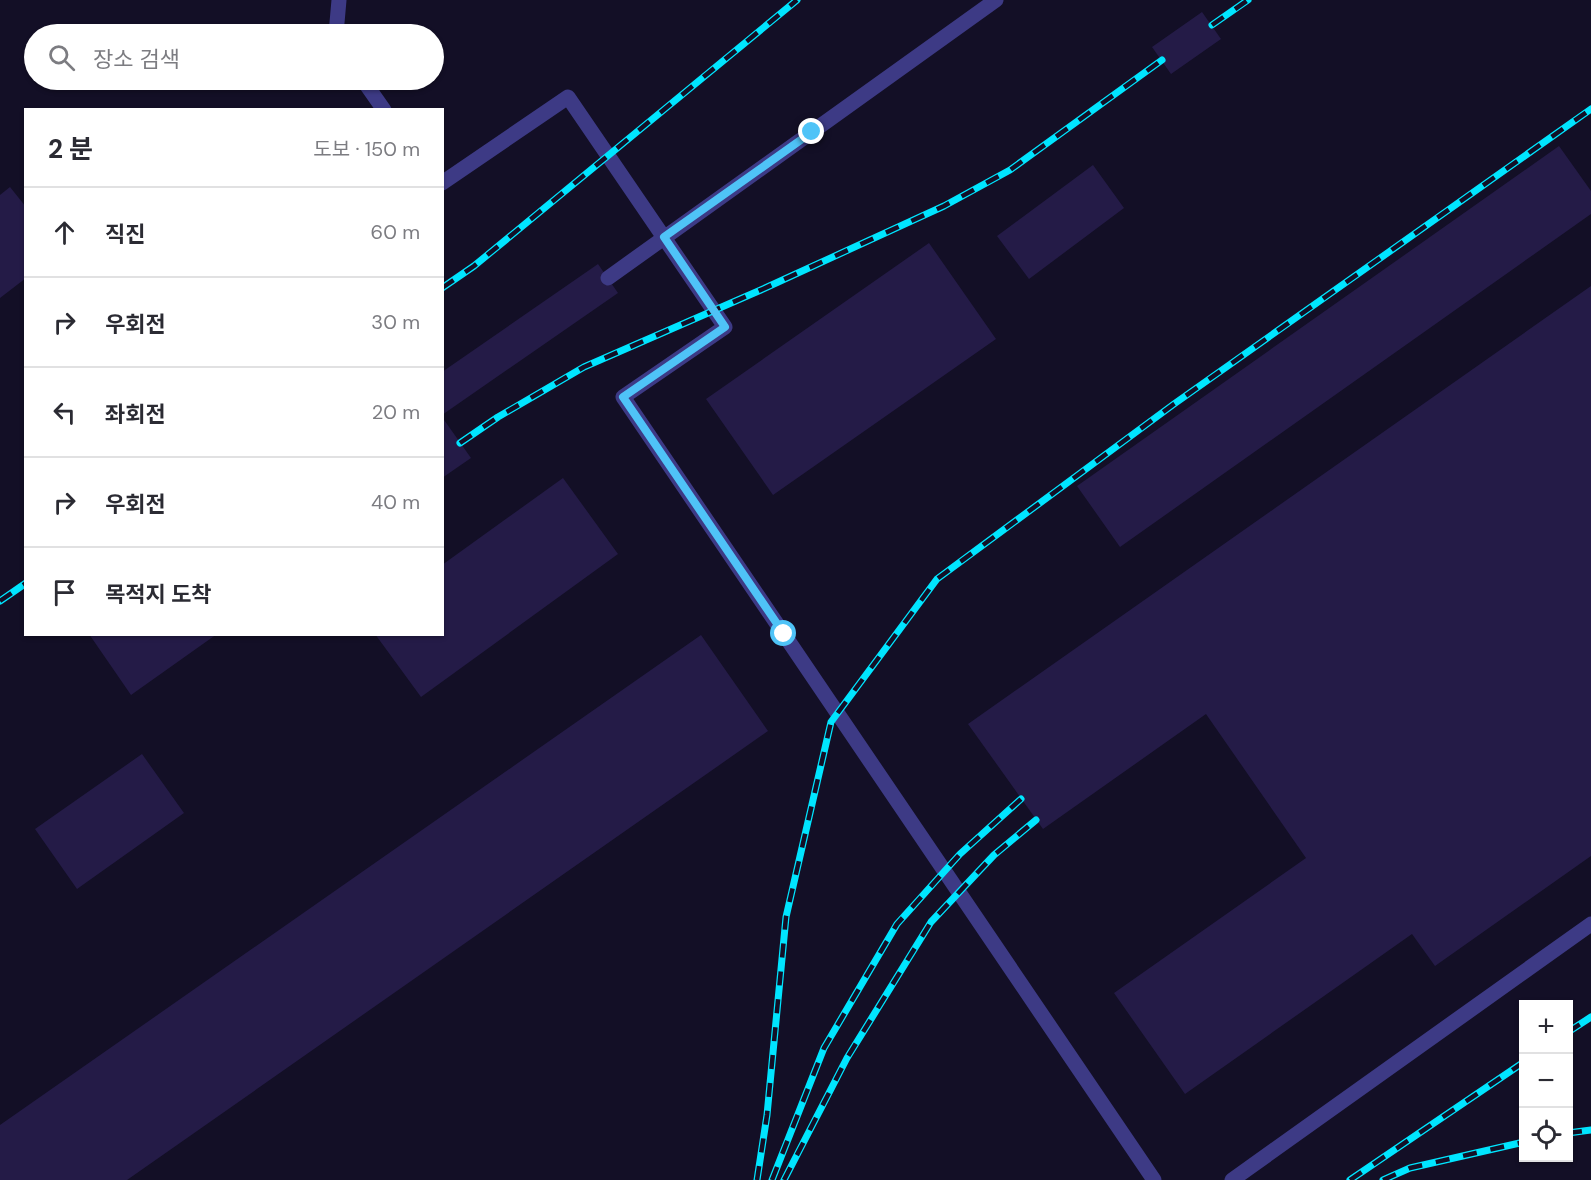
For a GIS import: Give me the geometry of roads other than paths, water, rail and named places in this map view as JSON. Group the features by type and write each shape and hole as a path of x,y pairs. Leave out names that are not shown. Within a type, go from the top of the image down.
{"lane":[{"path":"337,24 339,0"},
{"path":"608,278 996,0"},
{"path":"370,90 383,108"},
{"path":"444,182 568,97 725,327 623,397 1154,1180"},
{"path":"1232,1180 1591,924"}],"railway":[{"path":"444,287 474,266 797,0"},
{"path":"1212,25 1248,0"},
{"path":"460,443 498,417 584,367 763,289 944,206 1010,170 1162,60"},
{"path":"757,1180 767,1115 786,917 831,722 937,579 1174,404 1591,109"},
{"path":"0,601 24,584"},
{"path":"772,1180 824,1048 897,924 960,854 1021,799"},
{"path":"784,1180 847,1058 931,922 994,855 1036,820"},
{"path":"1573,1029 1591,1017"},
{"path":"1350,1180 1519,1065"},
{"path":"1573,1132 1591,1130"},
{"path":"1383,1180 1410,1168 1519,1143"}]}
